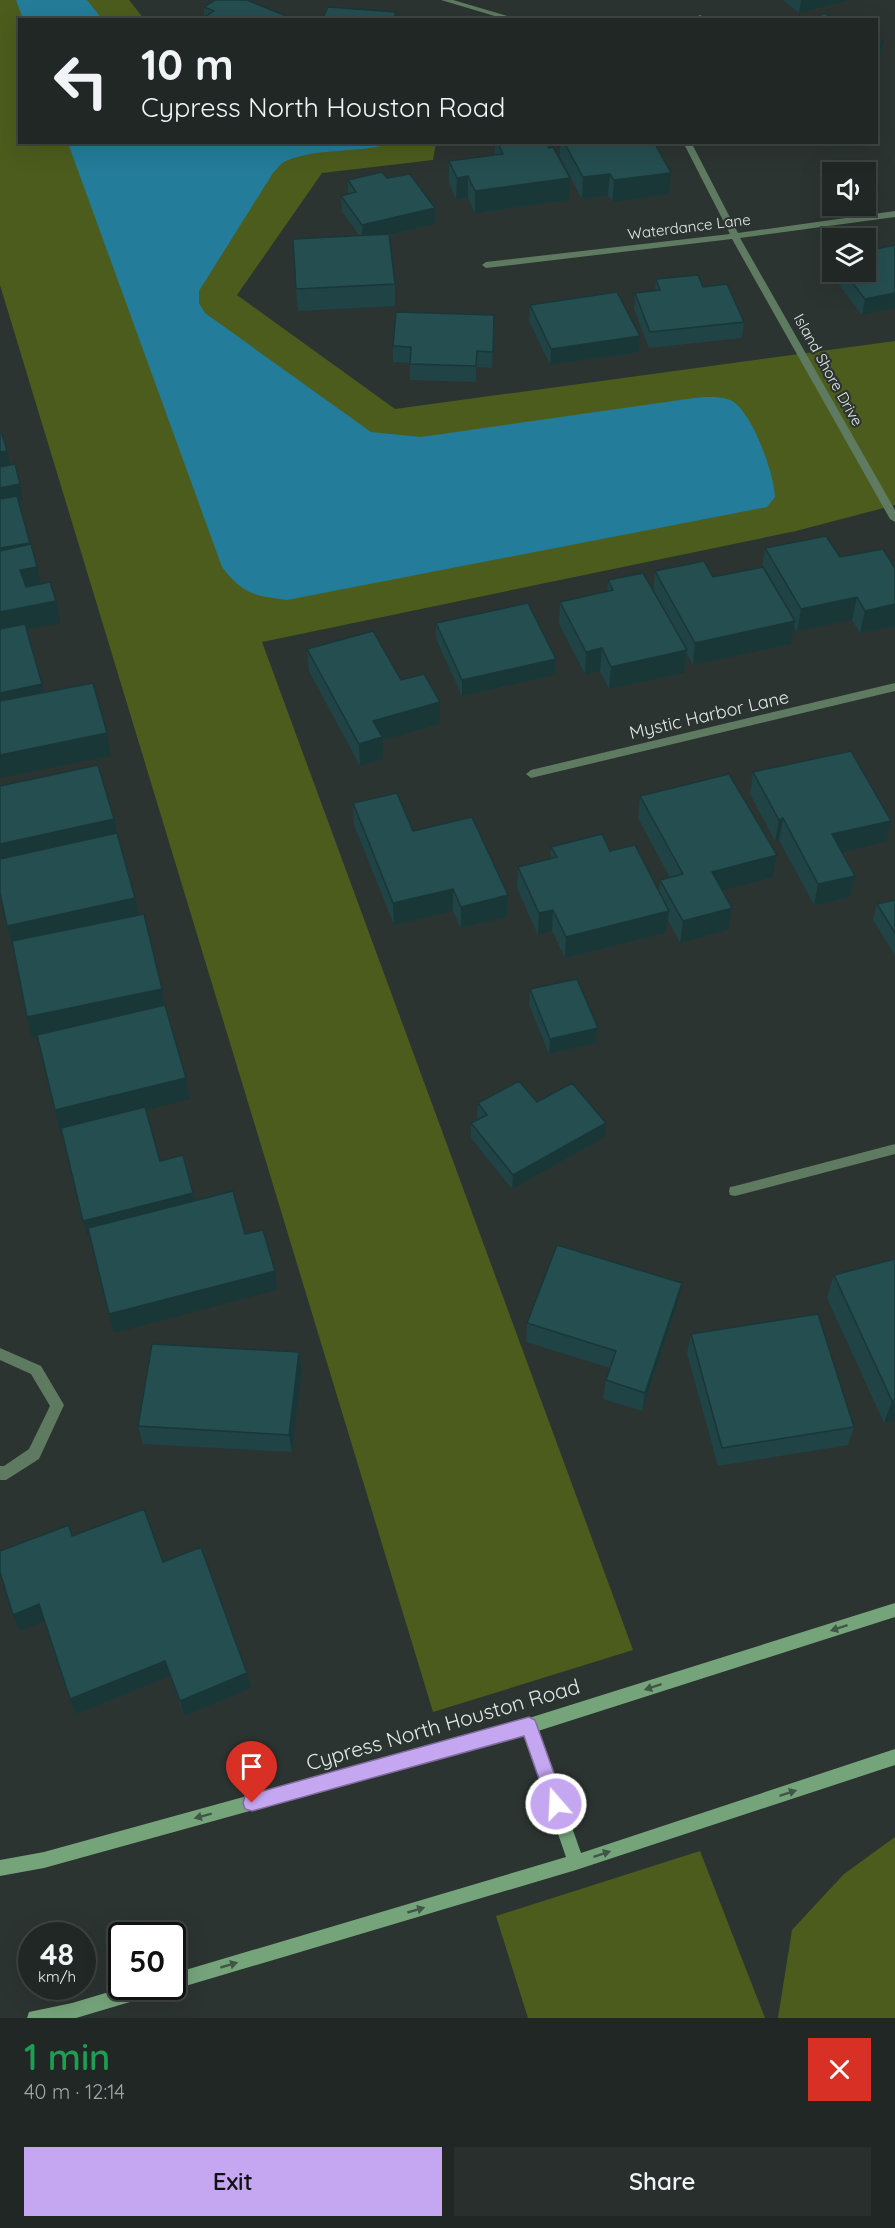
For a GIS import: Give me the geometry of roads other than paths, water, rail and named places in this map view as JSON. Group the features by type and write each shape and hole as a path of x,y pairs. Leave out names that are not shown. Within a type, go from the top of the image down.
{"main road":[{"name":"Cypress North Houston Road","path":"0,1868 44,1860 529,1726 895,1610"},
{"path":"529,1726 576,1862"},
{"path":"186,1978 576,1862 895,1757"},
{"path":"35,2018 72,2011 109,2000"}],"street":[{"path":"445,0 511,18"},
{"name":"Island Shore Drive","path":"688,144 735,236 895,519"},
{"name":"Waterdance Lane","path":"486,265 735,236 895,214"},
{"name":"Mystic Harbor Lane","path":"531,774 895,687"},
{"path":"735,1191 895,1149"},
{"path":"0,1354 36,1370 57,1405 34,1454 6,1473 0,1473"}],"water":[{"path":"16,0 87,0 101,18 23,18"},
{"path":"68,144 388,144 312,154 286,161 281,165 273,173 199,291 199,303 205,313 371,432 421,437 694,398 715,397 731,400 742,410 756,433 774,487 775,497 767,507 287,600 250,592 237,583 222,567"}]}
